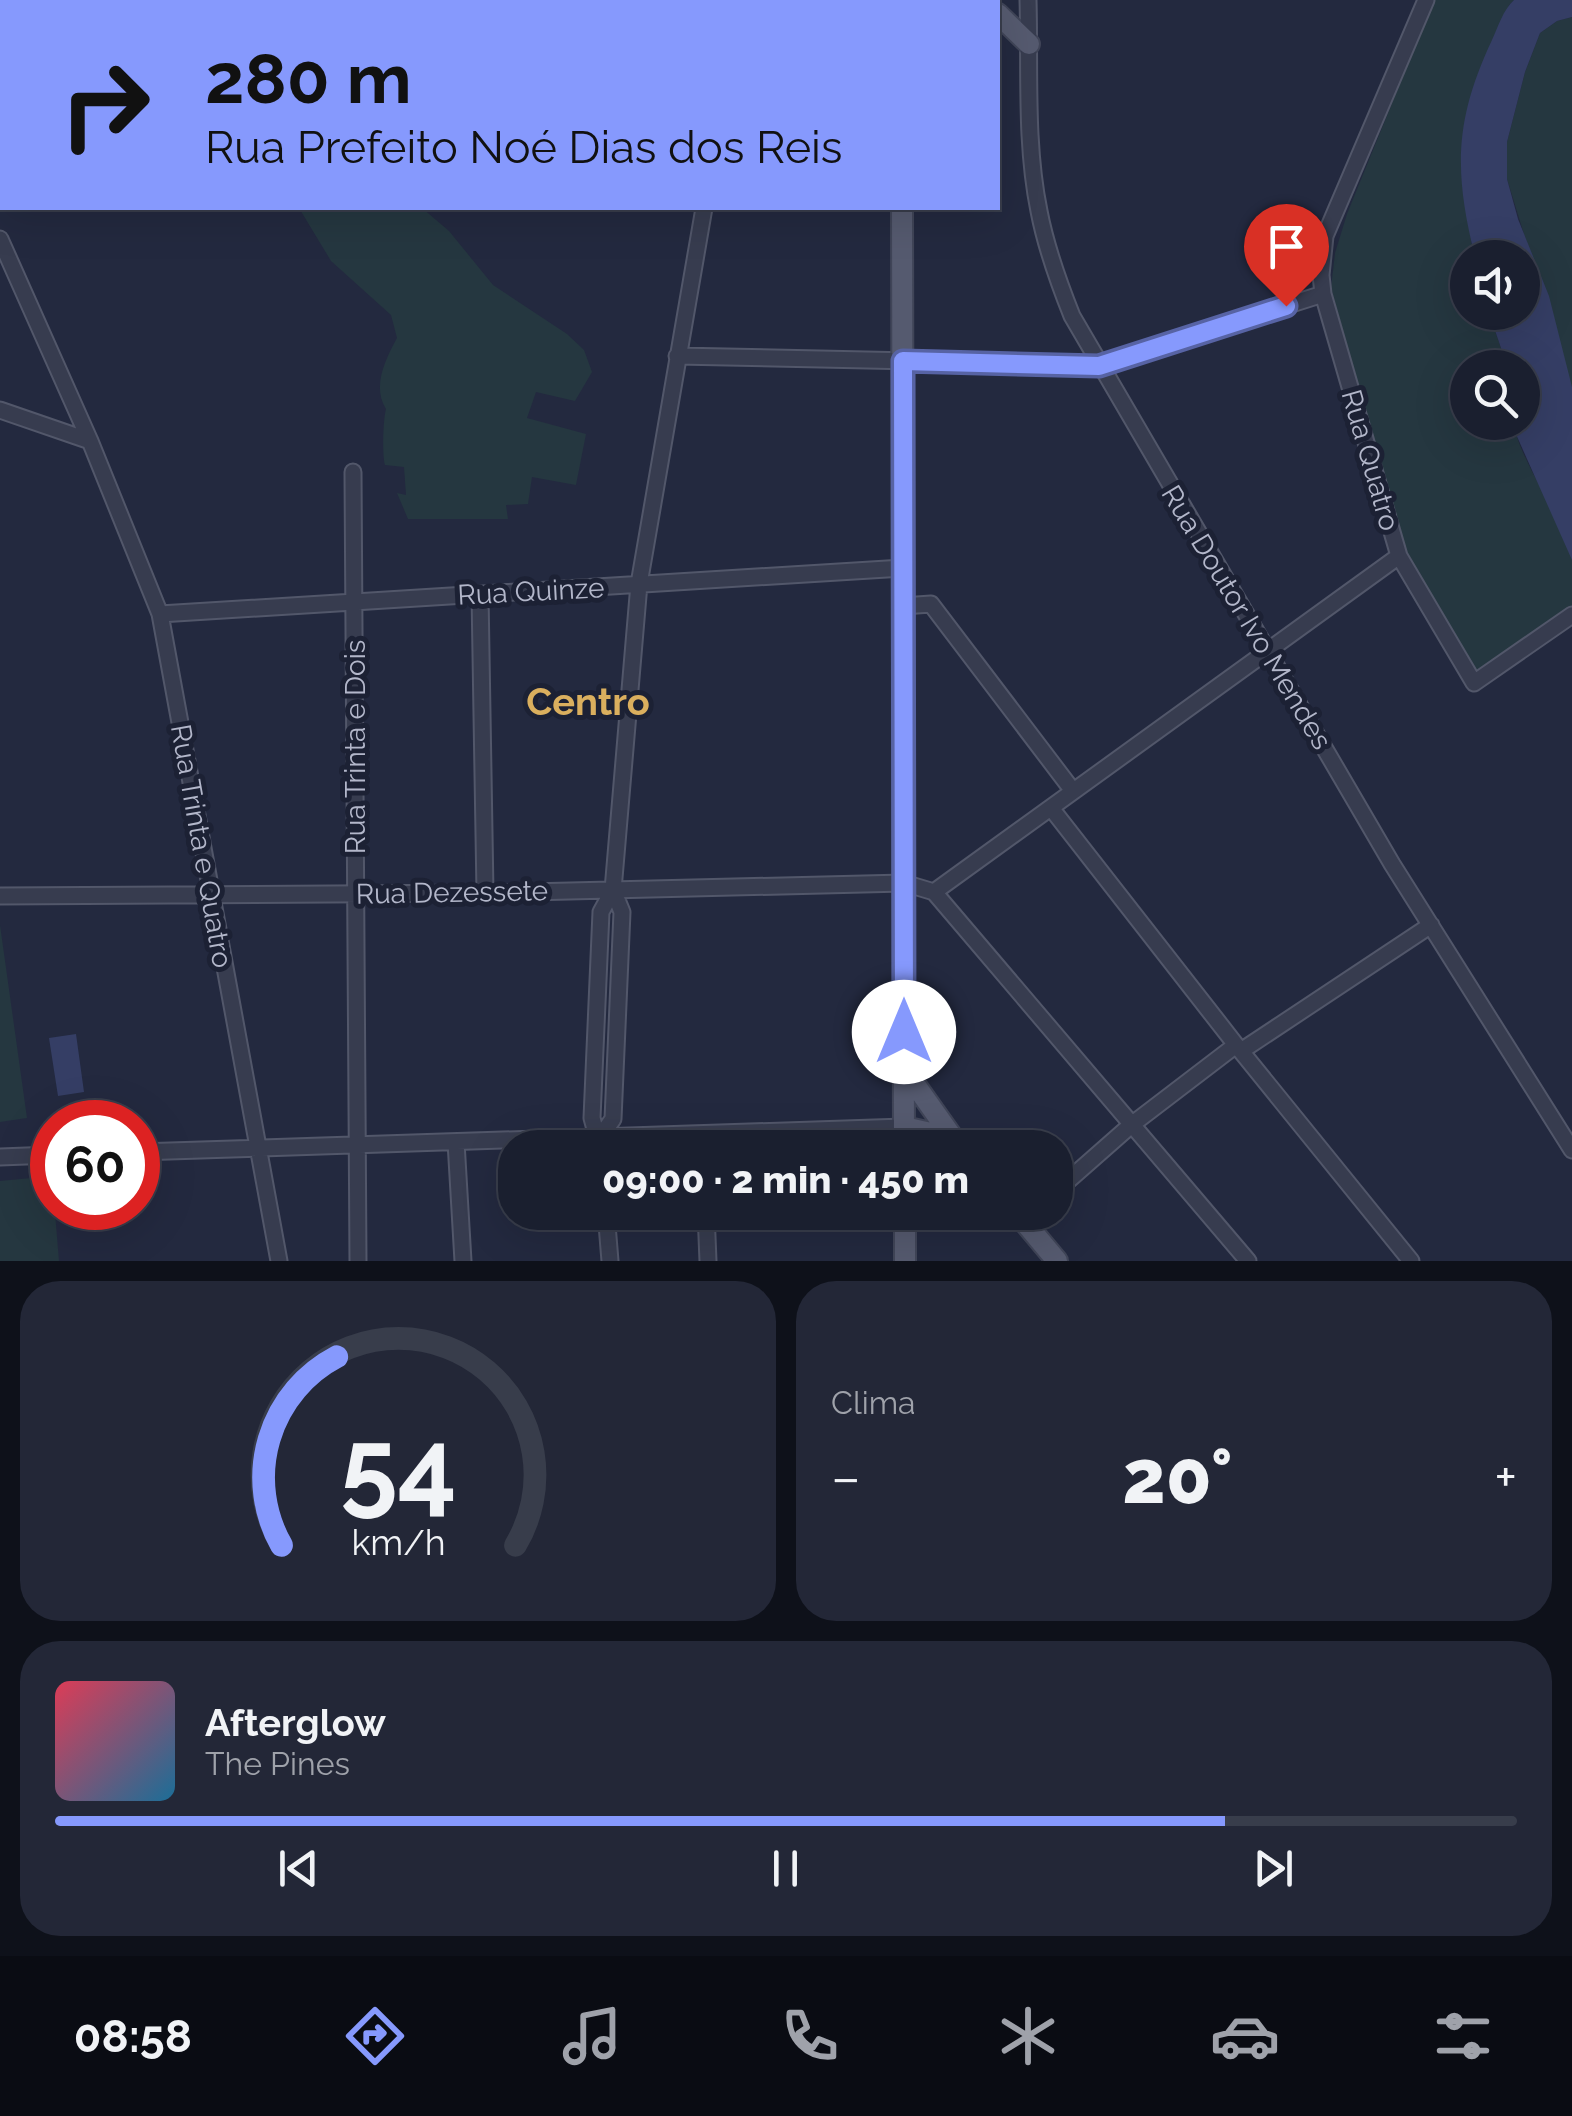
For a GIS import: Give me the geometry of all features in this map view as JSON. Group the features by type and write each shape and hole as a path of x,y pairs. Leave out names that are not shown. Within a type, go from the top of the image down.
{"main road":[{"path":"1000,16 1029,44"},
{"path":"902,210 904,1130"},
{"path":"904,1068 947,1130"},
{"path":"905,1230 905,1261"},
{"path":"1034,1230 1057,1261"}],"street":[{"name":"Rua Doutor Ivo Mendes","path":"1028,0 1038,208 1051,263 1065,298 1099,366 1430,925 1572,1150"},
{"name":"Rua Quatro","path":"1426,0 1325,236 1321,255 1323,294 1399,556 1474,683 1572,616"},
{"path":"607,1130 613,1119 622,912 613,890 639,584 704,210"},
{"name":"Rua Trinta e Quatro","path":"0,239 90,440 160,614 279,1261"},
{"path":"677,356 1099,366 1323,294"},
{"path":"0,410 90,440"},
{"name":"Rua Trinta e Dois","path":"353,472 358,1261"},
{"path":"1248,1261 934,892 1399,556"},
{"name":"Rua Quinze","path":"160,614 903,568"},
{"path":"480,594 485,892"},
{"path":"903,606 932,604 1073,791"},
{"path":"1051,808 1411,1261"},
{"name":"Rua Dezessete","path":"0,896 904,884 934,892"},
{"path":"1073,1176 1130,1126 1238,1048 1430,925"},
{"path":"456,1142 463,1261"},
{"path":"160,1151 498,1142"},
{"path":"0,1156 30,1155"},
{"path":"607,1230 610,1261"},
{"path":"707,1230 708,1261"}],"shaded area":[{"path":"1434,0 1514,0 1509,5 1471,240 1450,240 1450,330 1495,330 1501,350 1450,350 1450,440 1518,440 1567,541 1572,559 1572,614 1476,675 1406,557 1331,288 1335,253 1347,214"},
{"path":"1572,17 1572,389 1540,286 1540,240 1526,240 1507,179 1507,142 1525,72 1540,33 1557,21"},
{"path":"300,210 424,210 449,231 493,285 567,334 584,350 592,372 575,401 536,392 527,418 586,434 576,485 532,477 528,504 506,505 508,519 408,519 397,493 406,495 404,467 385,465 383,454 386,409 380,383 397,338 391,315 331,261"},
{"path":"0,925 27,1118 0,1122"},
{"path":"30,1178 30,1230 56,1230 59,1261 0,1261 0,1181"}],"water":[{"path":"1514,0 1572,0 1572,17 1557,21 1540,33 1525,72 1507,142 1507,179 1526,240 1471,240 1461,172 1464,122 1479,69"},
{"path":"1540,274 1572,387 1572,560 1519,440 1540,440 1540,350 1501,348 1495,330 1540,330"},
{"path":"76,1034 84,1092 58,1096 49,1038"}],"district":[{"name":"Centro","path":"588,702"}],"route":[{"path":"904,1032 903,361 1099,366 1286,306"}]}
